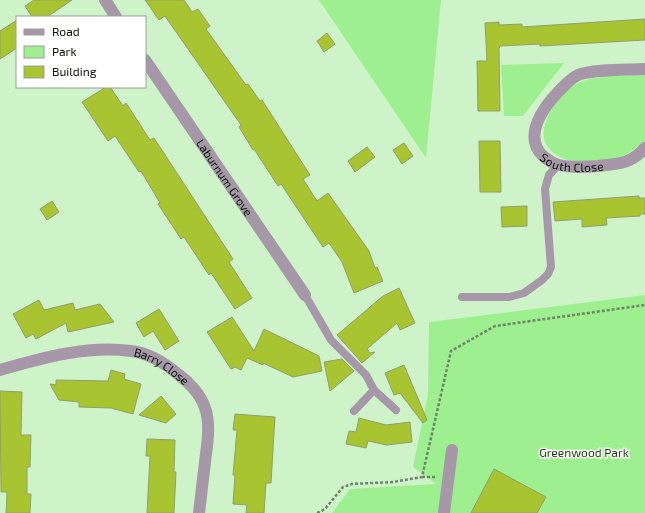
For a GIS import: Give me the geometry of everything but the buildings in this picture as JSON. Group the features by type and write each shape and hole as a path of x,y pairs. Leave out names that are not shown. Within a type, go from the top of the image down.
{"street":[{"path":"104,0 115,16"},
{"name":"Laburnum Grove","path":"146,61 305,295"},
{"name":"South Close","path":"645,69 592,72 579,75 570,81 542,111 534,135 535,143 540,153 548,160 558,165 576,167 622,164 632,160 645,148"},
{"name":"Barry Close","path":"0,370 56,356 83,351 106,350 131,351 148,355 169,367 184,378 197,392 205,407 208,421 199,513"},
{"path":"444,513 452,450"}],"lane":[{"path":"462,297 509,297 524,293 548,274 551,267 545,190 549,175 558,165"},
{"path":"305,295 331,340 366,375 374,390 396,410"},
{"path":"354,411 374,390"}],"path":[{"path":"317,513 325,509 343,487 352,484 393,482 422,477 451,351 495,326 645,305"}],"green space":[{"path":"319,0 441,0 426,158"},
{"path":"564,63 523,116 504,116 501,65"},
{"path":"645,75 645,141 635,149 612,160 578,162 559,156 552,152 547,146 544,139 544,132 548,116 560,98 572,86 584,81 601,77"},
{"name":"Greenwood Park","path":"645,295 645,513 332,513 350,489 436,484 413,467 428,394 429,322"}]}
